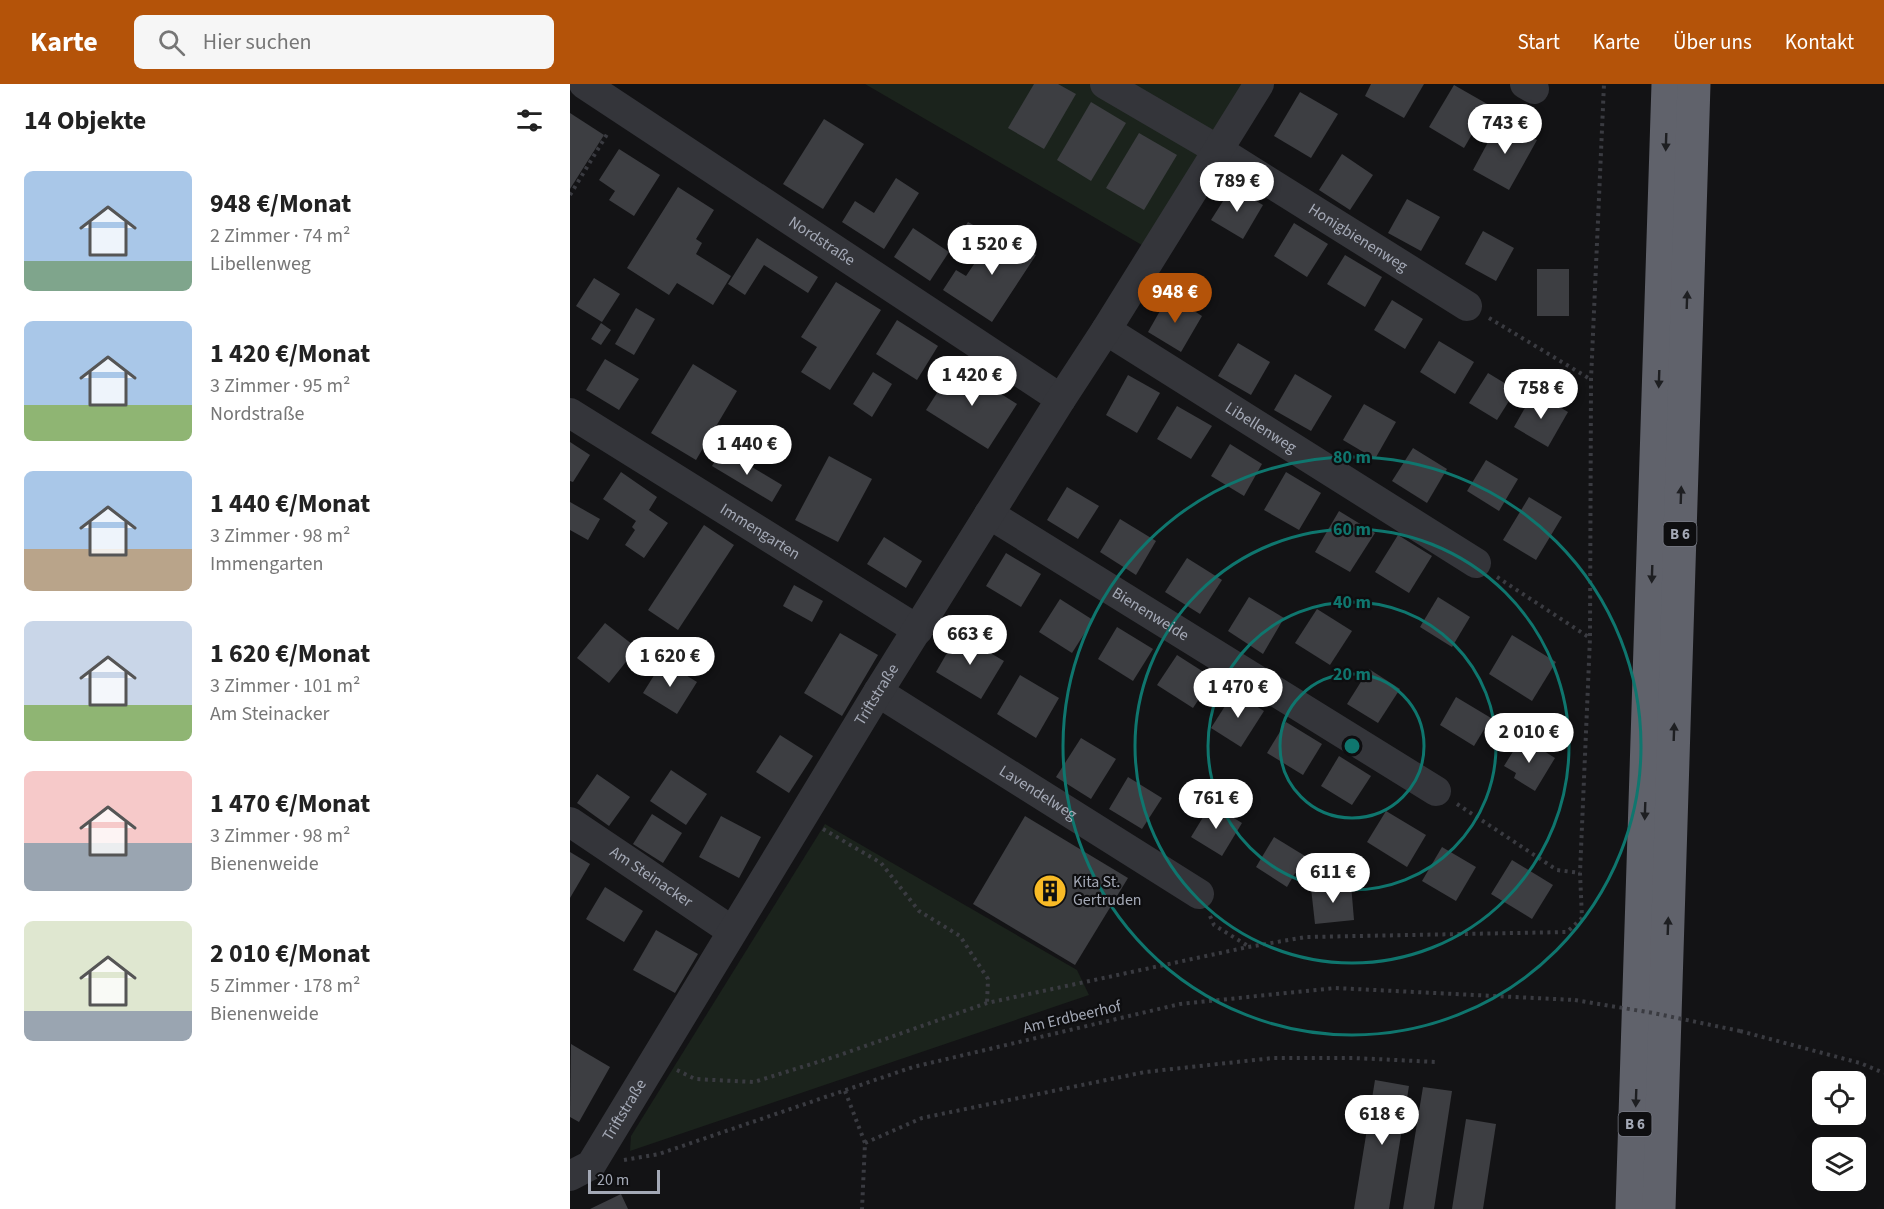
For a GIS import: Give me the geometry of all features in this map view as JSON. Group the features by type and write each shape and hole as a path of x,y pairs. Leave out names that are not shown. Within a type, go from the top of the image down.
{"highway":[{"name":"B 6","path":"1632,1209 1668,84"},
{"name":"B 6","path":"1659,1209 1694,84"}],"street":[{"name":"Nordstraße","path":"584,84 1061,399"},
{"name":"Honigbienenweg","path":"1105,84 1218,150 1467,306"},
{"name":"Triftstraße","path":"580,1171 1259,84"},
{"name":"Libellenweg","path":"1106,330 1476,563"},
{"name":"Immengarten","path":"570,413 918,630"},
{"name":"Bienenweide","path":"989,513 1436,790"},
{"name":"Lavendelweg","path":"878,692 1199,894"},
{"name":"Am Steinacker","path":"570,822 732,931"}],"path":[{"path":"570,195 622,110"},
{"path":"1467,306 1591,379"},
{"path":"1476,563 1590,638"},
{"path":"1436,790 1557,870 1580,873"},
{"path":"802,817 881,863 919,910 960,936 988,979 987,1003"},
{"path":"1199,894 1214,925 1248,947"},
{"name":"Am Erdbeerhof","path":"580,1171 658,1154 913,1067 1180,1004 1335,988 1575,1000 1740,1031 1860,1063 1884,1073"},
{"path":"865,1143 922,1118 1145,1072 1274,1059 1354,1058 1437,1062"},
{"path":"845,1091 865,1143 862,1209"}],"shaded area":[{"path":"865,84 1252,84 1147,248"},
{"path":"825,824 1077,970 1089,995 630,1151 631,1136"}],"building":[{"path":"1034,84 1058,84 1076,94 1044,149 1008,128"},
{"path":"1371,84 1424,84 1404,118 1365,96"},
{"path":"1454,85 1489,105 1464,148 1429,127"},
{"path":"1300,92 1338,114 1311,158 1274,136"},
{"path":"1091,102 1126,123 1091,181 1057,160"},
{"path":"570,113 604,135 570,189"},
{"path":"824,119 864,144 823,209 783,184"},
{"path":"1500,120 1537,140 1509,190 1473,170"},
{"path":"1139,133 1177,155 1144,210 1106,188"},
{"path":"619,149 660,175 634,216 609,200 615,191 599,180"},
{"path":"1342,154 1373,175 1350,210 1319,190"},
{"path":"896,178 919,193 884,249 842,222 855,201 874,213"},
{"path":"678,187 714,210 696,239 702,243 696,254 731,276 713,305 677,283 669,295 627,268"},
{"path":"1232,187 1263,205 1243,239 1211,220"},
{"path":"1407,199 1440,217 1421,251 1388,233"},
{"path":"968,222 982,230 968,251 954,243"},
{"path":"1294,223 1328,244 1307,277 1274,256"},
{"path":"913,228 949,252 930,281 894,257"},
{"path":"997,230 1036,255 992,322 943,290 956,270 966,276"},
{"path":"1483,231 1514,248 1496,281 1465,264"},
{"path":"757,238 818,277 808,293 764,265 745,295 728,284"},
{"path":"1345,255 1382,277 1365,307 1327,284"},
{"path":"1537,269 1569,269 1569,316 1537,316"},
{"path":"594,278 620,294 602,322 576,306"},
{"path":"836,282 881,310 830,390 801,372 817,347 801,337"},
{"path":"1169,295 1202,316 1181,352 1148,332"},
{"path":"1392,300 1423,319 1405,349 1374,330"},
{"path":"636,308 655,319 634,355 615,344"},
{"path":"897,320 938,346 917,380 876,354"},
{"path":"601,323 611,330 601,345 591,339"},
{"path":"1439,341 1474,362 1455,394 1420,372"},
{"path":"1238,343 1270,362 1251,395 1218,376"},
{"path":"605,359 639,379 619,410 586,390"},
{"path":"693,364 737,391 696,460 651,433"},
{"path":"955,365 1017,404 988,449 926,410"},
{"path":"873,372 892,384 872,417 853,404"},
{"path":"1488,373 1516,390 1497,420 1469,403"},
{"path":"1295,374 1332,396 1311,431 1274,410"},
{"path":"1128,375 1160,393 1137,433 1106,415"},
{"path":"1534,392 1568,412 1548,447 1514,427"},
{"path":"1364,404 1396,422 1375,459 1343,440"},
{"path":"1177,406 1212,426 1191,459 1157,439"},
{"path":"570,442 590,455 573,482 570,481"},
{"path":"1230,444 1262,464 1244,496 1211,476"},
{"path":"1413,448 1447,469 1427,503 1392,481"},
{"path":"722,449 782,485 772,502 712,466"},
{"path":"829,456 872,479 838,542 795,520"},
{"path":"1486,460 1518,479 1499,511 1467,491"},
{"path":"621,472 657,497 649,510 668,523 644,558 625,545 635,530 632,527 636,521 603,499"},
{"path":"1286,472 1321,493 1299,530 1264,510"},
{"path":"1067,487 1099,506 1078,539 1047,520"},
{"path":"1529,497 1562,517 1536,560 1503,540"},
{"path":"570,502 600,519 588,540 570,530"},
{"path":"1339,511 1375,533 1350,572 1315,552"},
{"path":"1120,519 1156,541 1136,575 1100,552"},
{"path":"704,525 734,545 678,630 648,610"},
{"path":"1398,535 1432,556 1409,593 1375,572"},
{"path":"884,537 922,561 906,588 867,564"},
{"path":"1006,553 1041,574 1021,607 986,586"},
{"path":"1187,558 1222,580 1200,614 1165,592"},
{"path":"794,585 823,601 812,622 783,606"},
{"path":"1249,597 1284,618 1263,654 1228,631"},
{"path":"1438,597 1470,617 1452,647 1420,627"},
{"path":"1060,599 1093,620 1072,653 1039,632"},
{"path":"1317,609 1352,631 1330,665 1295,643"},
{"path":"605,623 637,648 609,683 577,658"},
{"path":"1117,627 1153,649 1133,681 1098,659"},
{"path":"840,633 878,655 842,716 804,693"},
{"path":"958,634 1004,661 981,699 936,672"},
{"path":"1512,635 1556,662 1532,701 1489,674"},
{"path":"1177,655 1213,678 1193,708 1157,685"},
{"path":"663,661 697,682 677,714 643,693"},
{"path":"1369,669 1400,689 1378,723 1347,704"},
{"path":"1020,675 1059,698 1036,738 997,714"},
{"path":"1234,692 1264,711 1241,747 1211,728"},
{"path":"1456,697 1491,718 1474,746 1440,725"},
{"path":"1286,722 1322,744 1303,775 1267,753"},
{"path":"780,735 813,756 789,793 756,772"},
{"path":"1522,737 1555,758 1535,791 1514,778 1516,773 1504,766"},
{"path":"1081,738 1116,759 1091,799 1056,777"},
{"path":"1339,756 1371,776 1352,805 1321,786"},
{"path":"671,770 707,794 686,825 650,801"},
{"path":"597,774 630,797 609,826 577,803"},
{"path":"1128,777 1162,798 1142,829 1109,809"},
{"path":"1211,804 1242,823 1222,856 1191,837"},
{"path":"1386,811 1426,835 1407,867 1367,842"},
{"path":"652,814 682,833 663,863 633,844"},
{"path":"721,816 761,837 739,878 699,857"},
{"name":"Kita St. Gertruden","path":"1025,816 1128,878 1075,965 973,904"},
{"path":"1274,837 1305,856 1287,887 1256,867"},
{"path":"1442,847 1476,867 1456,901 1422,881"},
{"path":"570,852 590,864 570,898"},
{"path":"1512,860 1553,885 1532,919 1491,894"},
{"path":"1351,884 1354,920 1315,924 1311,888"},
{"path":"605,887 643,911 624,942 586,919"},
{"path":"656,930 698,954 675,993 633,970"},
{"path":"571,1044 610,1067 579,1122 570,1117"},
{"path":"1375,1080 1409,1086 1389,1209 1354,1209"},
{"path":"1423,1087 1452,1091 1434,1209 1403,1209"},
{"path":"1466,1119 1496,1124 1483,1209 1452,1209"},
{"path":"621,1194 628,1209 590,1209"}],"place":[{"name":"Kita St. Gertruden","path":"1050,891"}]}
